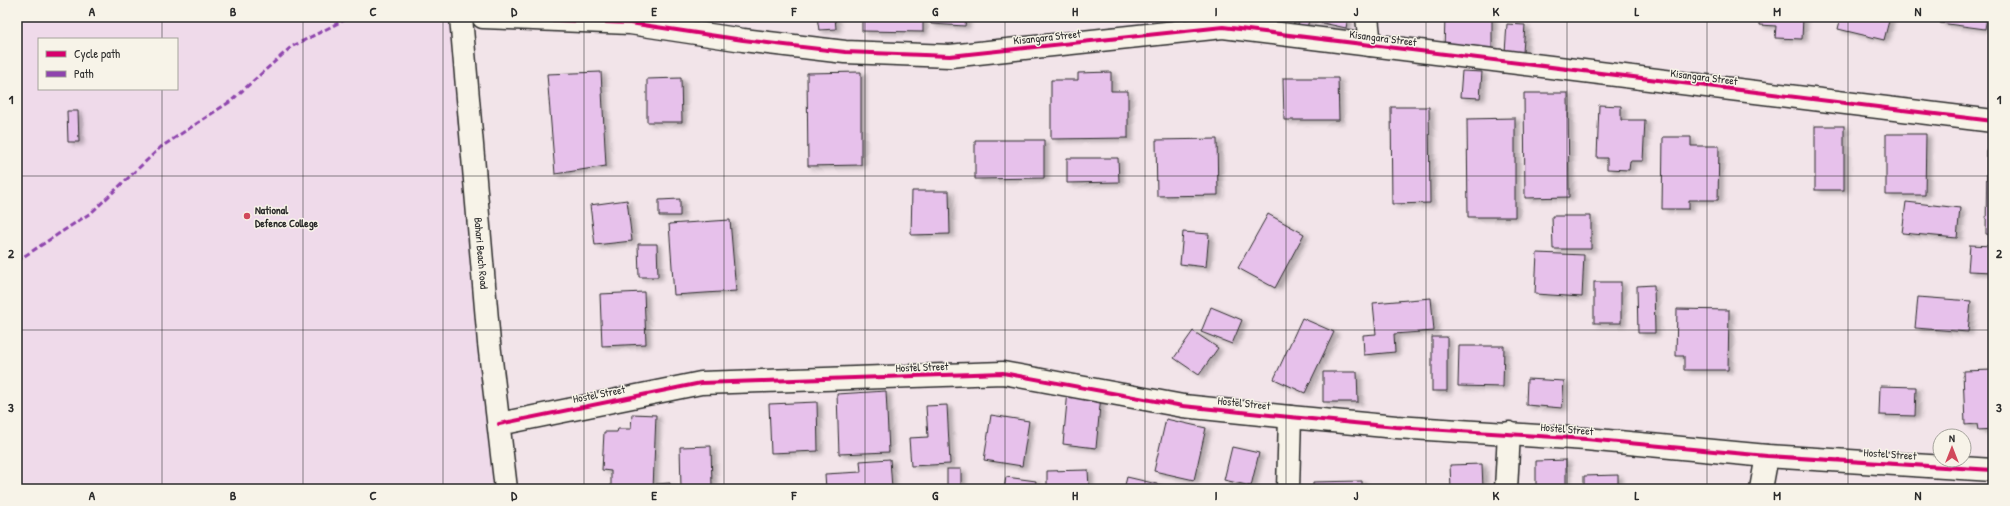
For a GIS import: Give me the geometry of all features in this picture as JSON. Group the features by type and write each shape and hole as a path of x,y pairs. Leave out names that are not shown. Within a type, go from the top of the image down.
{"street":[{"name":"Bahari Beach Road","path":"461,17 490,343 506,489"},
{"name":"Kisangara Street","path":"483,17 630,23 845,52 950,56 1223,27 1993,121"},
{"path":"1367,17 1370,45"},
{"name":"Hostel Street","path":"499,424 701,383 1003,373 1183,406 1290,417 1396,427 1509,433 1767,456 1993,470"},
{"path":"1288,489 1290,417"},
{"path":"1506,489 1509,433"},
{"path":"1761,489 1767,456"}],"shaded area":[{"name":"National Defence College","path":"17,17 459,17 506,489 17,489"}],"building":[{"path":"817,17 835,17 836,29 819,30"},
{"path":"862,17 923,17 923,32 862,31"},
{"path":"931,17 966,17 965,26 931,24"},
{"path":"1299,17 1348,17 1346,28 1309,20 1307,28 1298,26"},
{"path":"1445,17 1492,17 1492,52 1444,51"},
{"path":"1760,17 1803,17 1802,39 1775,38 1776,26 1760,25"},
{"path":"1841,17 1890,17 1884,40 1838,29"},
{"path":"1941,17 1987,17 1985,29 1940,23"},
{"path":"1507,24 1525,25 1523,52 1505,52"},
{"path":"1462,71 1482,72 1480,98 1460,97"},
{"path":"601,72 606,166 555,174 547,74"},
{"path":"861,72 861,165 808,166 807,73"},
{"path":"1111,72 1111,91 1128,91 1128,138 1051,139 1051,80 1078,80 1078,73"},
{"path":"681,78 682,122 647,122 647,79"},
{"path":"1283,78 1338,78 1339,120 1284,120"},
{"path":"1524,93 1568,93 1569,197 1525,198"},
{"path":"1599,105 1621,106 1621,120 1645,120 1643,161 1630,161 1629,170 1607,169 1607,158 1597,158"},
{"path":"1391,107 1429,107 1430,203 1392,204"},
{"path":"67,111 78,111 79,142 68,142"},
{"path":"1515,118 1515,217 1468,217 1467,119"},
{"path":"1815,126 1844,126 1844,190 1815,190"},
{"path":"1886,134 1926,134 1925,195 1886,195"},
{"path":"1663,137 1691,137 1691,146 1719,146 1718,200 1689,200 1689,209 1662,209"},
{"path":"1217,139 1218,195 1157,196 1156,140"},
{"path":"975,140 1044,140 1044,178 975,179"},
{"path":"1987,149 1993,149 1993,235 1986,234"},
{"path":"1067,158 1118,158 1119,182 1067,183"},
{"path":"912,191 949,191 950,234 911,235"},
{"path":"680,199 680,216 659,216 659,200"},
{"path":"627,200 632,241 595,245 590,205"},
{"path":"1906,202 1960,208 1957,238 1902,233"},
{"path":"1268,214 1304,234 1275,288 1238,268"},
{"path":"1552,216 1591,216 1591,249 1553,249"},
{"path":"730,220 736,291 674,295 669,224"},
{"path":"1183,232 1209,234 1206,267 1180,264"},
{"path":"638,244 657,244 658,277 639,277"},
{"path":"1970,245 1993,246 1993,272 1968,271"},
{"path":"1537,253 1584,255 1582,297 1535,294"},
{"path":"1594,282 1621,282 1621,323 1594,323"},
{"path":"1654,285 1655,333 1638,333 1637,286"},
{"path":"644,292 646,344 602,346 600,294"},
{"path":"1918,297 1971,301 1968,332 1915,328"},
{"path":"1431,298 1434,331 1394,334 1395,352 1364,355 1363,335 1376,334 1373,303"},
{"path":"1211,307 1242,320 1232,344 1201,332"},
{"path":"1677,309 1729,310 1728,370 1684,370 1684,356 1676,356"},
{"path":"1302,318 1334,332 1305,393 1274,379"},
{"path":"1193,331 1218,348 1199,375 1174,358"},
{"path":"1432,337 1447,337 1447,391 1432,391"},
{"path":"1459,346 1504,346 1503,387 1458,386"},
{"path":"1993,370 1993,429 1978,430 1977,424 1965,425 1963,371"},
{"path":"1323,372 1357,372 1358,402 1323,402"},
{"path":"1527,379 1564,381 1562,408 1526,405"},
{"path":"1880,386 1916,387 1915,416 1879,415"},
{"path":"886,391 889,452 839,454 837,394"},
{"path":"1068,391 1101,395 1096,448 1063,444"},
{"path":"817,402 818,451 771,453 769,404"},
{"path":"947,405 950,464 911,466 909,438 928,437 926,406"},
{"path":"632,414 656,415 653,489 611,488 611,471 602,470 604,432 617,432 618,429 631,429"},
{"path":"991,415 1029,421 1022,466 984,460"},
{"path":"1166,419 1206,428 1194,480 1154,471"},
{"path":"711,446 712,487 681,488 680,447"},
{"path":"1232,447 1259,453 1251,486 1224,480"},
{"path":"890,459 892,489 826,489 825,474 861,472 860,461"},
{"path":"1566,460 1566,489 1536,489 1536,461"},
{"path":"1482,464 1483,489 1451,489 1450,465"},
{"path":"947,469 961,469 961,489 947,489"},
{"path":"1088,470 1089,489 1047,489 1047,471"},
{"path":"1618,475 1618,489 1584,489 1584,476"},
{"path":"1006,477 1036,481 1035,489 1004,489"},
{"path":"1127,477 1178,489 1124,489"},
{"path":"1362,481 1362,489 1313,489 1313,482"},
{"path":"670,483 671,489 656,489 656,484"},
{"path":"1957,488 1957,489 1915,489"}],"marked path":[{"path":"17,261 92,212 161,147 231,101 291,47 350,17"}],"cycle path":[{"path":"483,17 630,23 743,40 845,52 950,56 1223,27 1993,121"},
{"path":"499,424 701,383 1003,373 1183,406 1290,417 1396,427 1586,439 1767,456 1993,470"}],"place":[{"name":"National Defence College","path":"247,216"}]}
